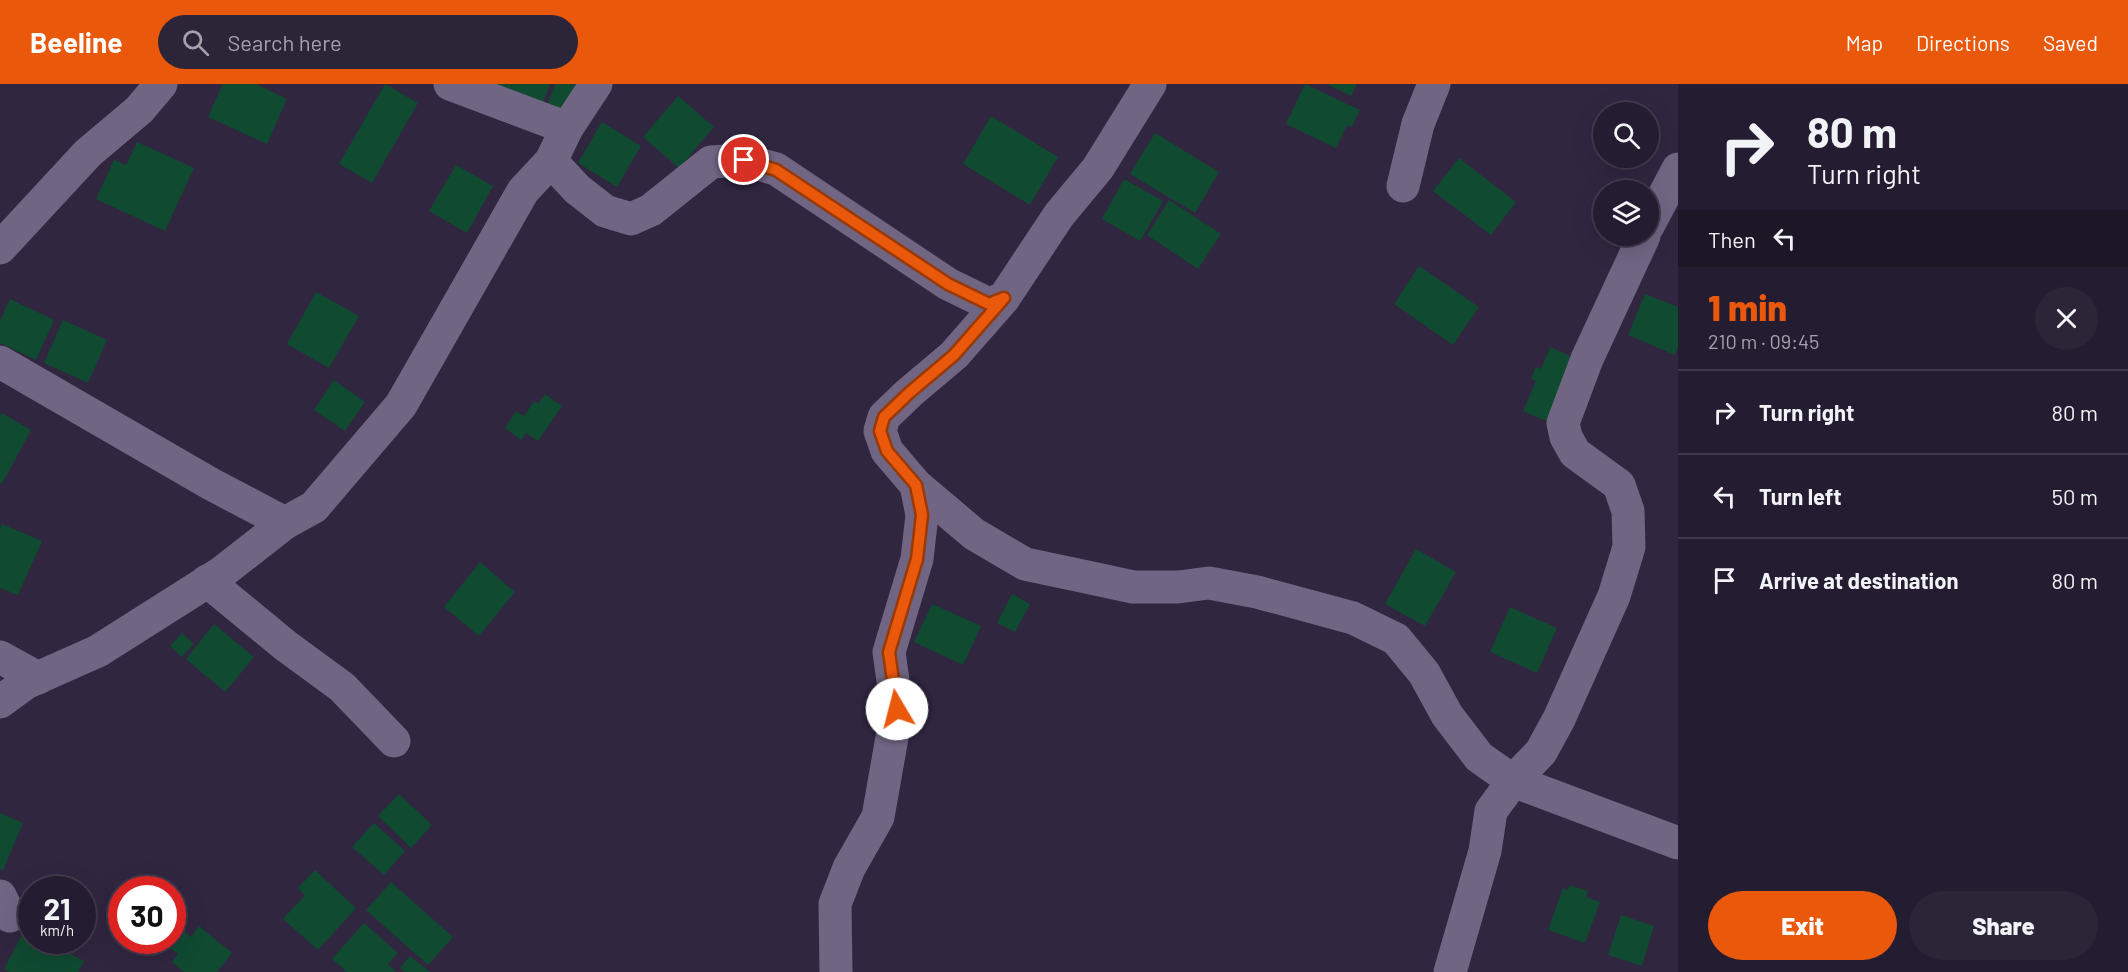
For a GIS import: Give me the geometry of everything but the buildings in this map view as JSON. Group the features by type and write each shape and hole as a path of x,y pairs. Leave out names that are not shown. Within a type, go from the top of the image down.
{"street":[{"path":"0,248 88,153 139,110 161,84"},
{"path":"450,84 567,128"},
{"path":"0,702 26,683 98,651 207,581 285,523 314,507 401,405 523,191 551,162 567,128 596,84"},
{"path":"1150,84 1098,168 1059,215 1004,298 954,355 884,417 880,431 887,451 916,485 974,534 1025,564 1133,587 1178,588 1209,583 1257,592 1353,618 1396,639 1424,673 1447,715 1479,757 1513,782 1678,843"},
{"path":"1403,186 1418,124 1434,84"},
{"path":"551,162 577,189 605,211 631,219 651,210 711,162 744,160 776,170 948,284 989,304 1004,298"},
{"path":"1659,205 1678,169"},
{"path":"1450,972 1485,851 1491,811 1513,782 1541,752 1614,596 1629,547 1628,511 1619,485 1575,453 1566,437 1563,423 1587,359 1639,246"},
{"path":"0,362 211,484 285,523"},
{"path":"836,972 835,904 849,868 878,817 897,709 889,652 917,559 922,515 916,485"},
{"path":"207,581 286,646 342,687 394,741"},
{"path":"0,657 38,678"}],"route":[{"path":"744,160 776,170 948,284 989,304 1004,298 954,355 884,417 880,431 887,451 916,485 922,515 917,559 889,652 897,709"}]}
